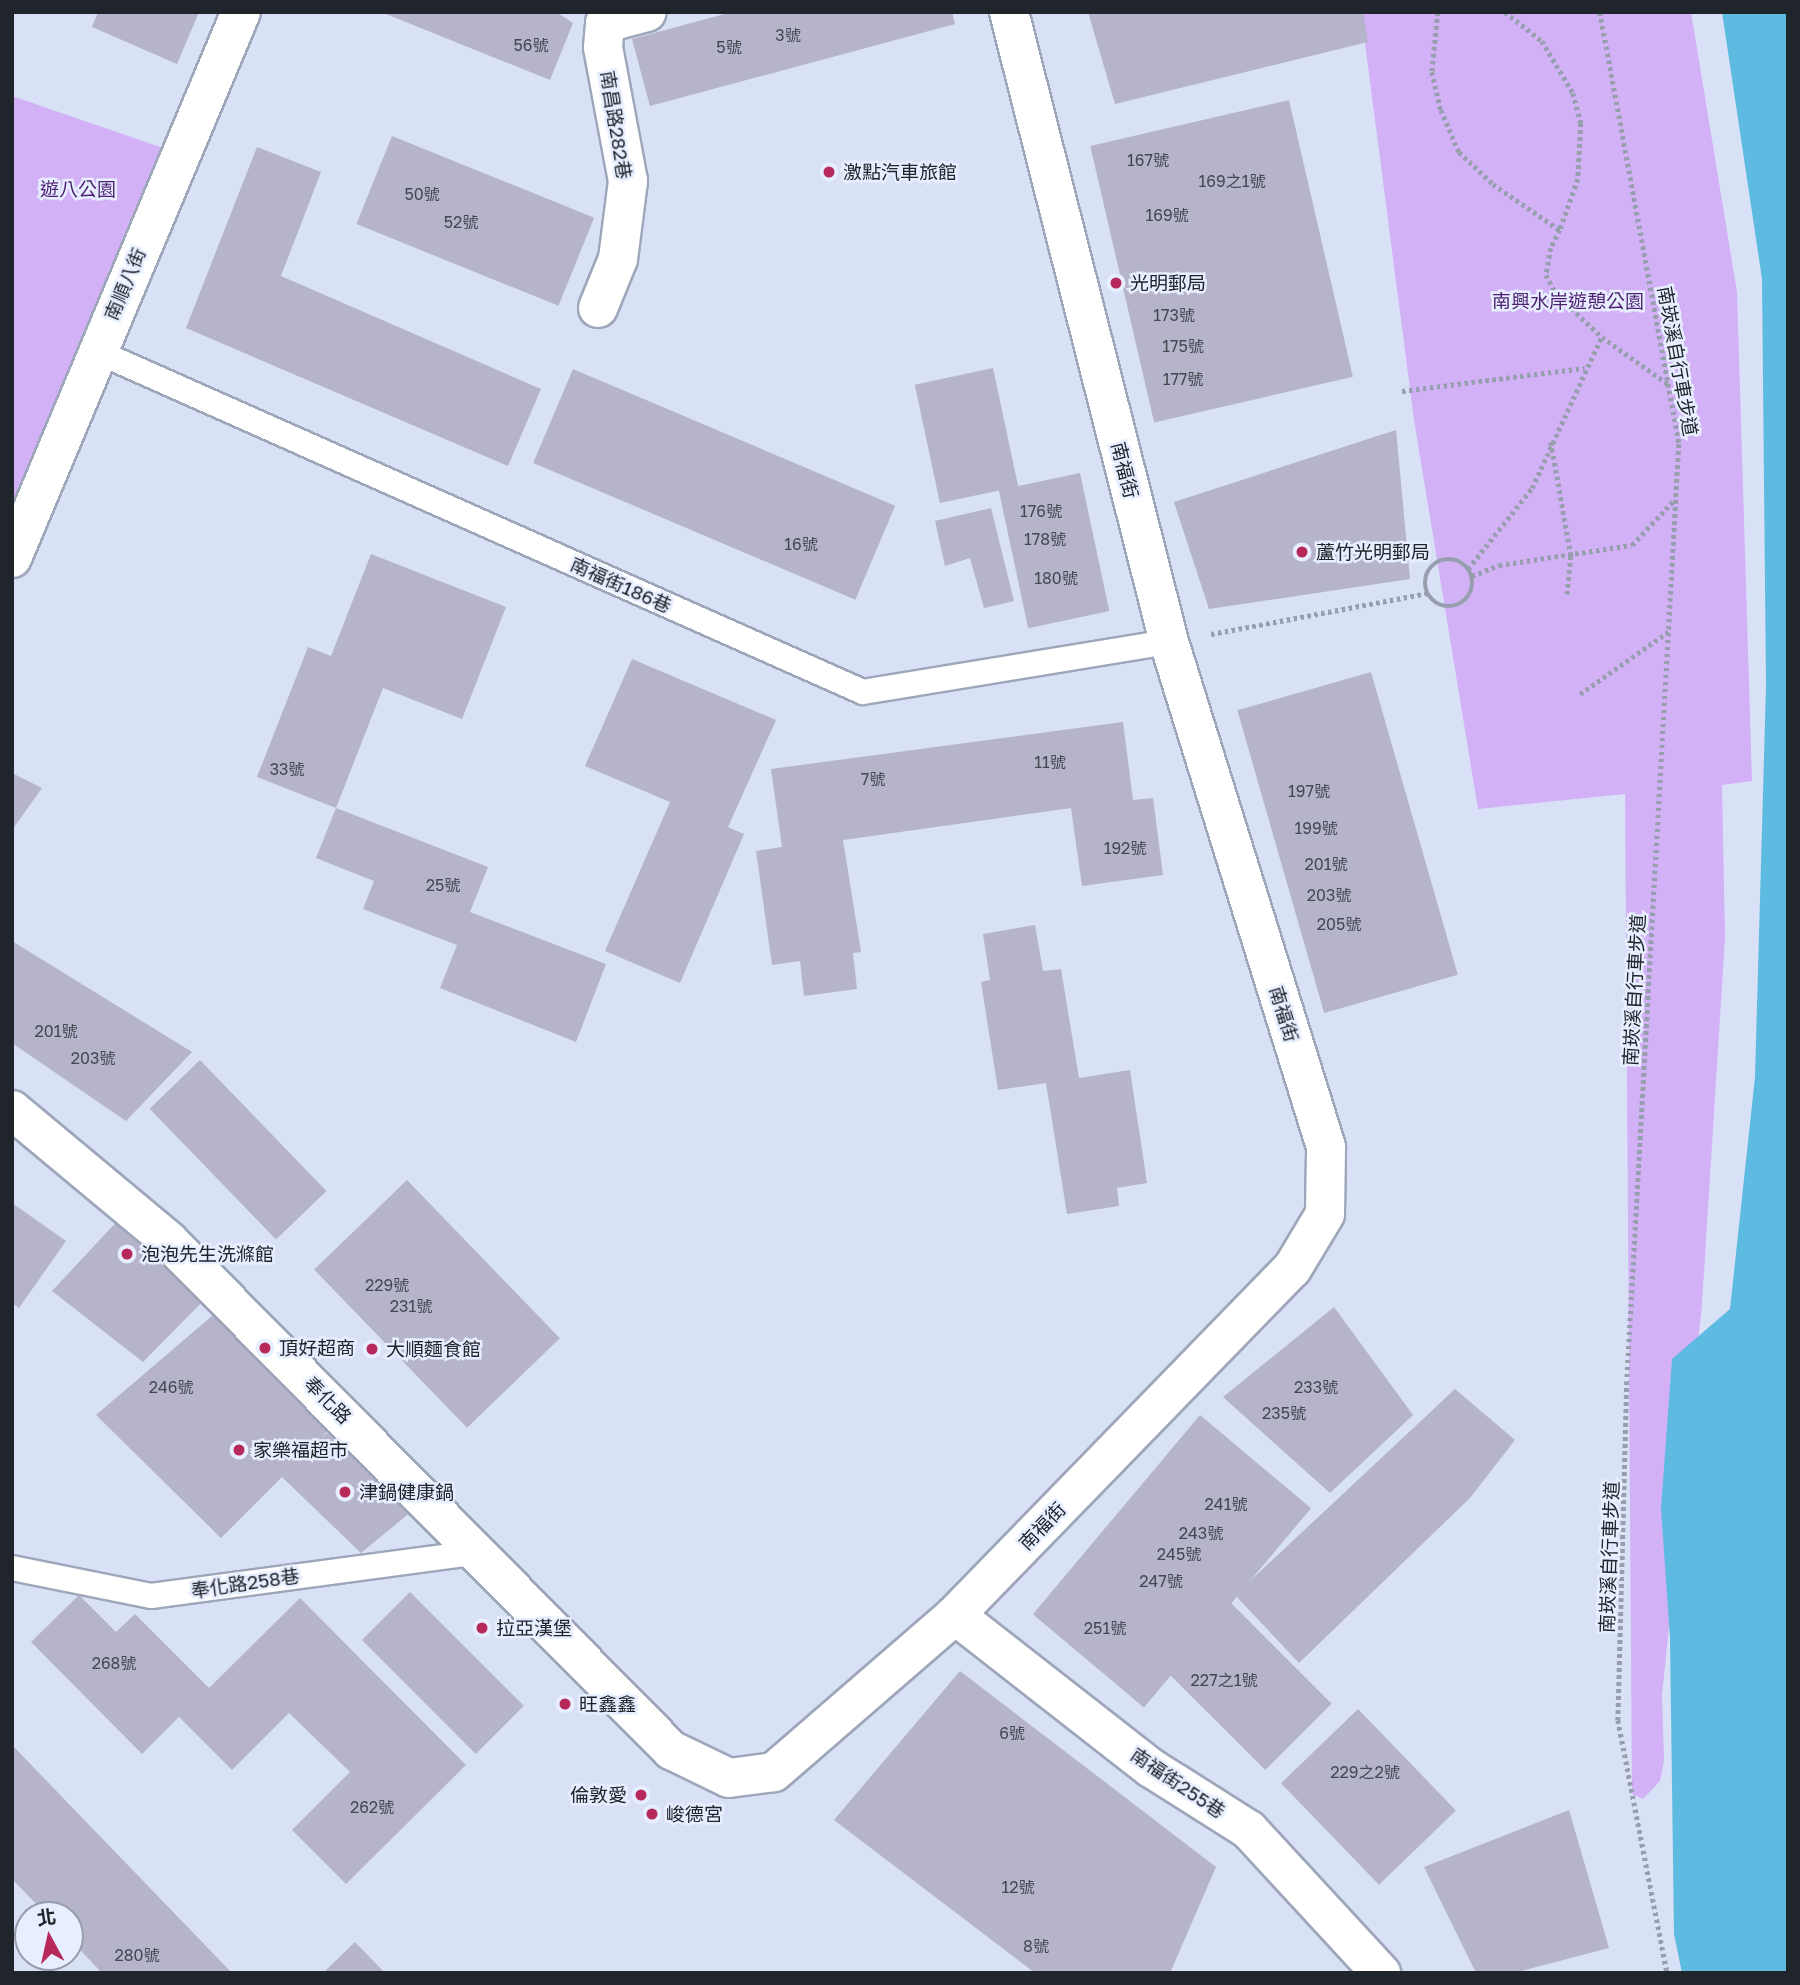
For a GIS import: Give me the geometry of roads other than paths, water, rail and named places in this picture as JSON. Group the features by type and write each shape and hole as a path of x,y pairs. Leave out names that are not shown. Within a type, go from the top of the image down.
{"street":[{"name":"南順八街","path":"12,558 96,351 241,12"},
{"name":"南昌路282巷","path":"598,308 618,259 628,181 603,47 605,23 646,12"},
{"name":"南福街","path":"729,1778 774,1772 955,1615 1292,1269 1325,1214 1326,1147 1169,642 1010,12"},
{"name":"奉化路","path":"12,1110 169,1241 479,1552 671,1750 729,1778"},
{"name":"南福街255巷","path":"955,1615 1151,1768 1250,1830 1381,1973"}],"lane":[{"name":"南福街186巷","path":"96,351 863,692 1169,642"},
{"name":"奉化路258巷","path":"12,1568 151,1596 479,1552"}],"water":[{"path":"1722,12 1788,12 1788,1973 1682,1973 1674,1934 1670,1638 1661,1508 1672,1359 1730,1309 1755,1077 1766,686 1762,279"}],"place":[{"name":"激點汽車旅館","path":"829,172"},
{"name":"光明郵局","path":"1116,283"},
{"name":"蘆竹光明郵局","path":"1302,552"},
{"name":"泡泡先生洗滌館","path":"127,1254"},
{"name":"頂好超商","path":"265,1348"},
{"name":"大順麵食館","path":"372,1349"},
{"name":"家樂福超市","path":"239,1450"},
{"name":"津鍋健康鍋","path":"345,1492"},
{"name":"拉亞漢堡","path":"482,1628"},
{"name":"旺鑫鑫","path":"565,1704"},
{"name":"倫敦愛","path":"641,1795"},
{"name":"峻德宮","path":"652,1814"}],"park label":[{"name":"遊八公園","path":"78,189"},
{"name":"南興水岸遊憩公園","path":"1568,301"}]}
